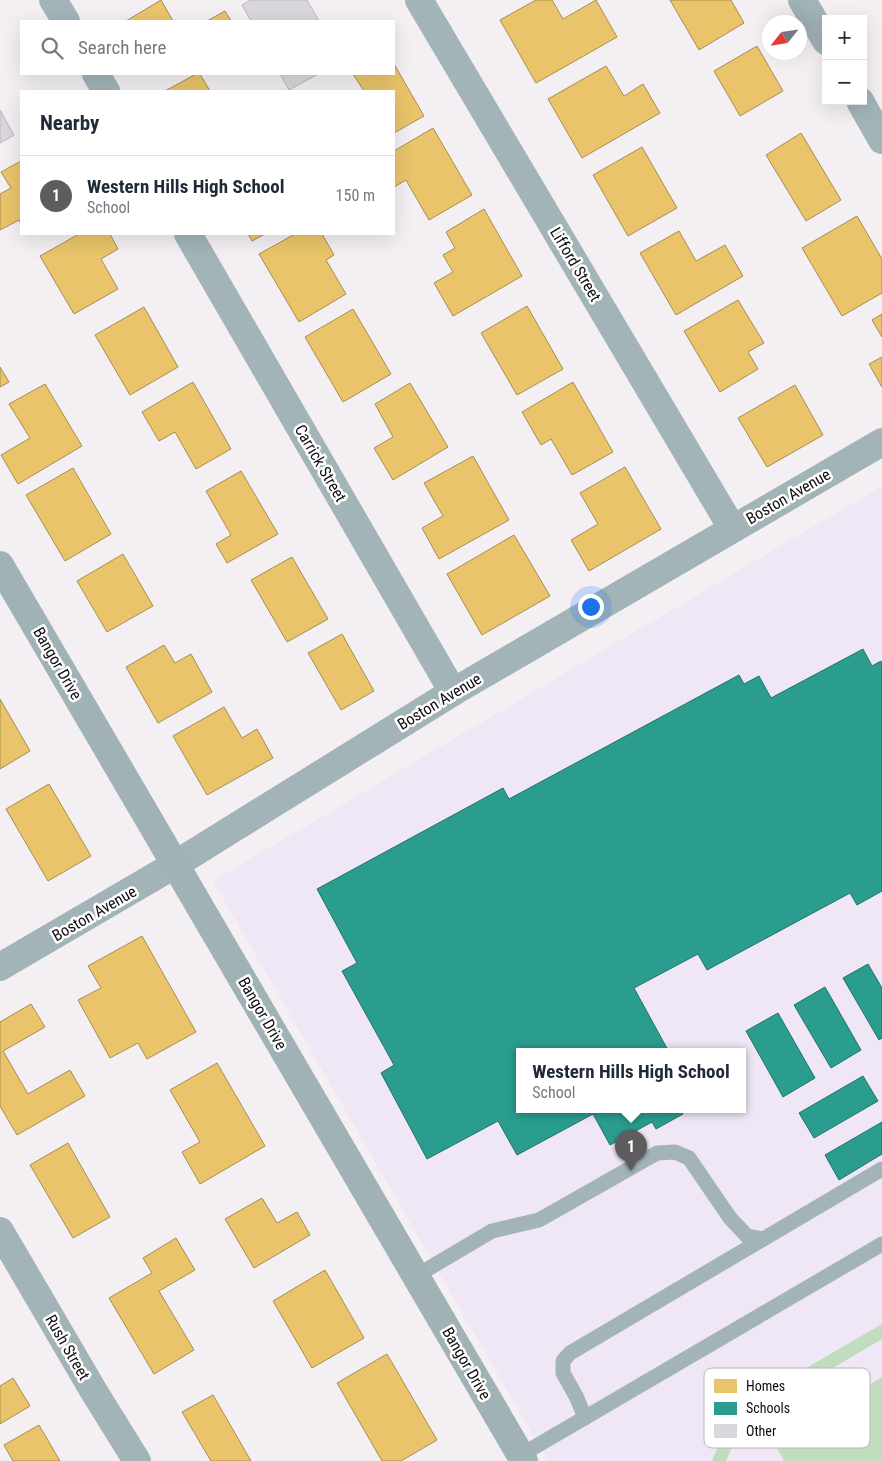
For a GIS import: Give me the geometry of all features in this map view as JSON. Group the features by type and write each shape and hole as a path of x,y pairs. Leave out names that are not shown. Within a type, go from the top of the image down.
{"street":[{"path":"54,0 65,20"},
{"name":"Lifford Street","path":"419,0 732,528"},
{"path":"802,0 822,35"},
{"path":"97,75 105,90"},
{"path":"862,105 882,140"},
{"name":"Carrick Street","path":"189,235 453,692"},
{"name":"Boston Avenue","path":"0,967 176,864 453,692 882,442"},
{"name":"Bangor Drive","path":"0,565 523,1458"},
{"name":"Rush Street","path":"0,1231 137,1461"}],"lane":[{"path":"416,1276 492,1231 539,1220 657,1153 675,1152 689,1158 730,1218 747,1236 763,1239"},
{"path":"585,1418 578,1398 563,1372 563,1361 570,1353 882,1169"},
{"path":"523,1458 585,1418 882,1244"}],"shaded area":[{"path":"882,486 882,1461 548,1461 213,881"}],"green space":[{"path":"882,1324 882,1339 833,1368 806,1368"},
{"path":"882,1377 882,1461 784,1461 777,1448 870,1448 870,1384"},
{"path":"718,1448 732,1448 726,1461 712,1461"}],"building: Homes":[{"path":"161,0 172,20 128,20"},
{"path":"536,0 552,0 563,19 596,0 617,37 536,83 500,20"},
{"path":"670,0 731,0 744,23 699,50"},
{"path":"225,11 230,20 209,20"},
{"path":"757,46 762,55 762,60 765,60 783,91 740,116 714,71"},
{"path":"395,66 424,116 395,132 395,90 363,90 354,75 395,75"},
{"path":"606,66 624,96 643,84 660,113 582,158 548,99"},
{"path":"194,75 201,75 209,90 167,90"},
{"path":"433,128 472,195 429,220 406,180 395,186 395,150"},
{"path":"801,133 841,200 806,221 766,155"},
{"path":"642,147 677,208 628,236 593,175"},
{"path":"20,162 20,222 19,220 0,230 0,194 11,188 1,172"},
{"path":"484,209 522,276 453,316 434,283 453,272 443,255 455,248 446,232"},
{"path":"857,216 882,259 882,293 842,316 802,248"},
{"path":"679,231 696,261 725,245 743,276 676,315 640,253"},
{"path":"77,235 111,235 118,249 101,259 118,289 74,314 40,256"},
{"path":"249,235 263,235 252,241"},
{"path":"293,235 323,235 334,255 326,260 346,294 299,322 259,254"},
{"path":"738,300 764,343 748,352 758,369 720,392 684,331"},
{"path":"527,306 563,369 517,395 481,333"},
{"path":"144,307 178,367 130,395 95,335"},
{"path":"353,309 391,374 343,402 305,337"},
{"path":"882,314 882,337 872,320"},
{"path":"882,357 882,387 869,364"},
{"path":"0,367 9,382 0,387"},
{"path":"193,382 231,449 196,469 175,432 159,441 142,412"},
{"path":"573,382 613,452 572,475 551,439 541,445 522,412"},
{"path":"410,383 448,447 393,480 374,448 393,437 375,404"},
{"path":"45,384 82,446 18,484 1,455 30,438 9,404"},
{"path":"795,385 823,435 767,467 738,418"},
{"path":"473,456 509,520 439,559 422,528 443,516 424,483"},
{"path":"625,467 661,529 589,571 571,540 598,524 580,493"},
{"path":"73,468 111,534 65,561 26,495"},
{"path":"241,471 278,534 227,563 216,544 231,535 206,491"},
{"path":"514,535 550,596 482,635 447,574"},
{"path":"123,554 153,606 107,632 77,581"},
{"path":"292,557 328,619 287,642 251,580"},
{"path":"342,634 374,691 341,710 308,653"},
{"path":"164,645 175,663 191,654 212,692 158,723 126,667"},
{"path":"0,699 30,751 0,769"},
{"path":"224,707 242,738 257,729 273,758 207,795 173,736"},
{"path":"49,784 91,856 48,881 6,809"},
{"path":"142,936 196,1032 147,1059 138,1043 110,1058 78,1000 101,988 88,966"},
{"path":"31,1004 45,1027 3,1051 28,1094 70,1070 85,1096 17,1135 0,1106 0,1022"},
{"path":"217,1063 265,1146 200,1184 182,1152 200,1142 170,1090"},
{"path":"68,1143 110,1217 73,1238 30,1165"},
{"path":"262,1198 277,1223 297,1212 310,1235 254,1268 225,1219"},
{"path":"176,1238 195,1270 159,1291 194,1350 154,1374 109,1298 152,1273 143,1258"},
{"path":"325,1270 364,1338 312,1368 273,1301"},
{"path":"387,1354 437,1440 401,1461 382,1461 337,1383"},
{"path":"13,1378 30,1406 0,1424 0,1386"},
{"path":"213,1395 251,1461 211,1461 182,1412"},
{"path":"39,1425 60,1461 13,1461 4,1445"}],"building: Schools":[{"path":"863,649 872,666 881,661 882,891 857,905 850,893 707,970 698,954 634,988 667,1048 516,1048 516,1113 683,1114 656,1129 652,1122 610,1145 593,1114 517,1155 498,1121 427,1159 381,1073 394,1065 342,971 357,963 317,889 503,788 509,799 739,675 744,684 759,676 771,698"},
{"path":"868,964 882,988 882,1038 879,1040 843,978"},
{"path":"825,987 861,1050 831,1068 794,1005"},
{"path":"778,1013 815,1078 783,1097 746,1031"},
{"path":"863,1076 878,1101 814,1138 799,1113"},
{"path":"882,1122 882,1154 839,1180 825,1155"}],"building: Other":[{"path":"250,0 307,0 318,20 250,20 242,5"},
{"path":"281,75 316,75 289,90"},
{"path":"0,110 14,135 0,143"}],"place":[{"name":"Western Hills High School","path":"631,1171"}]}
